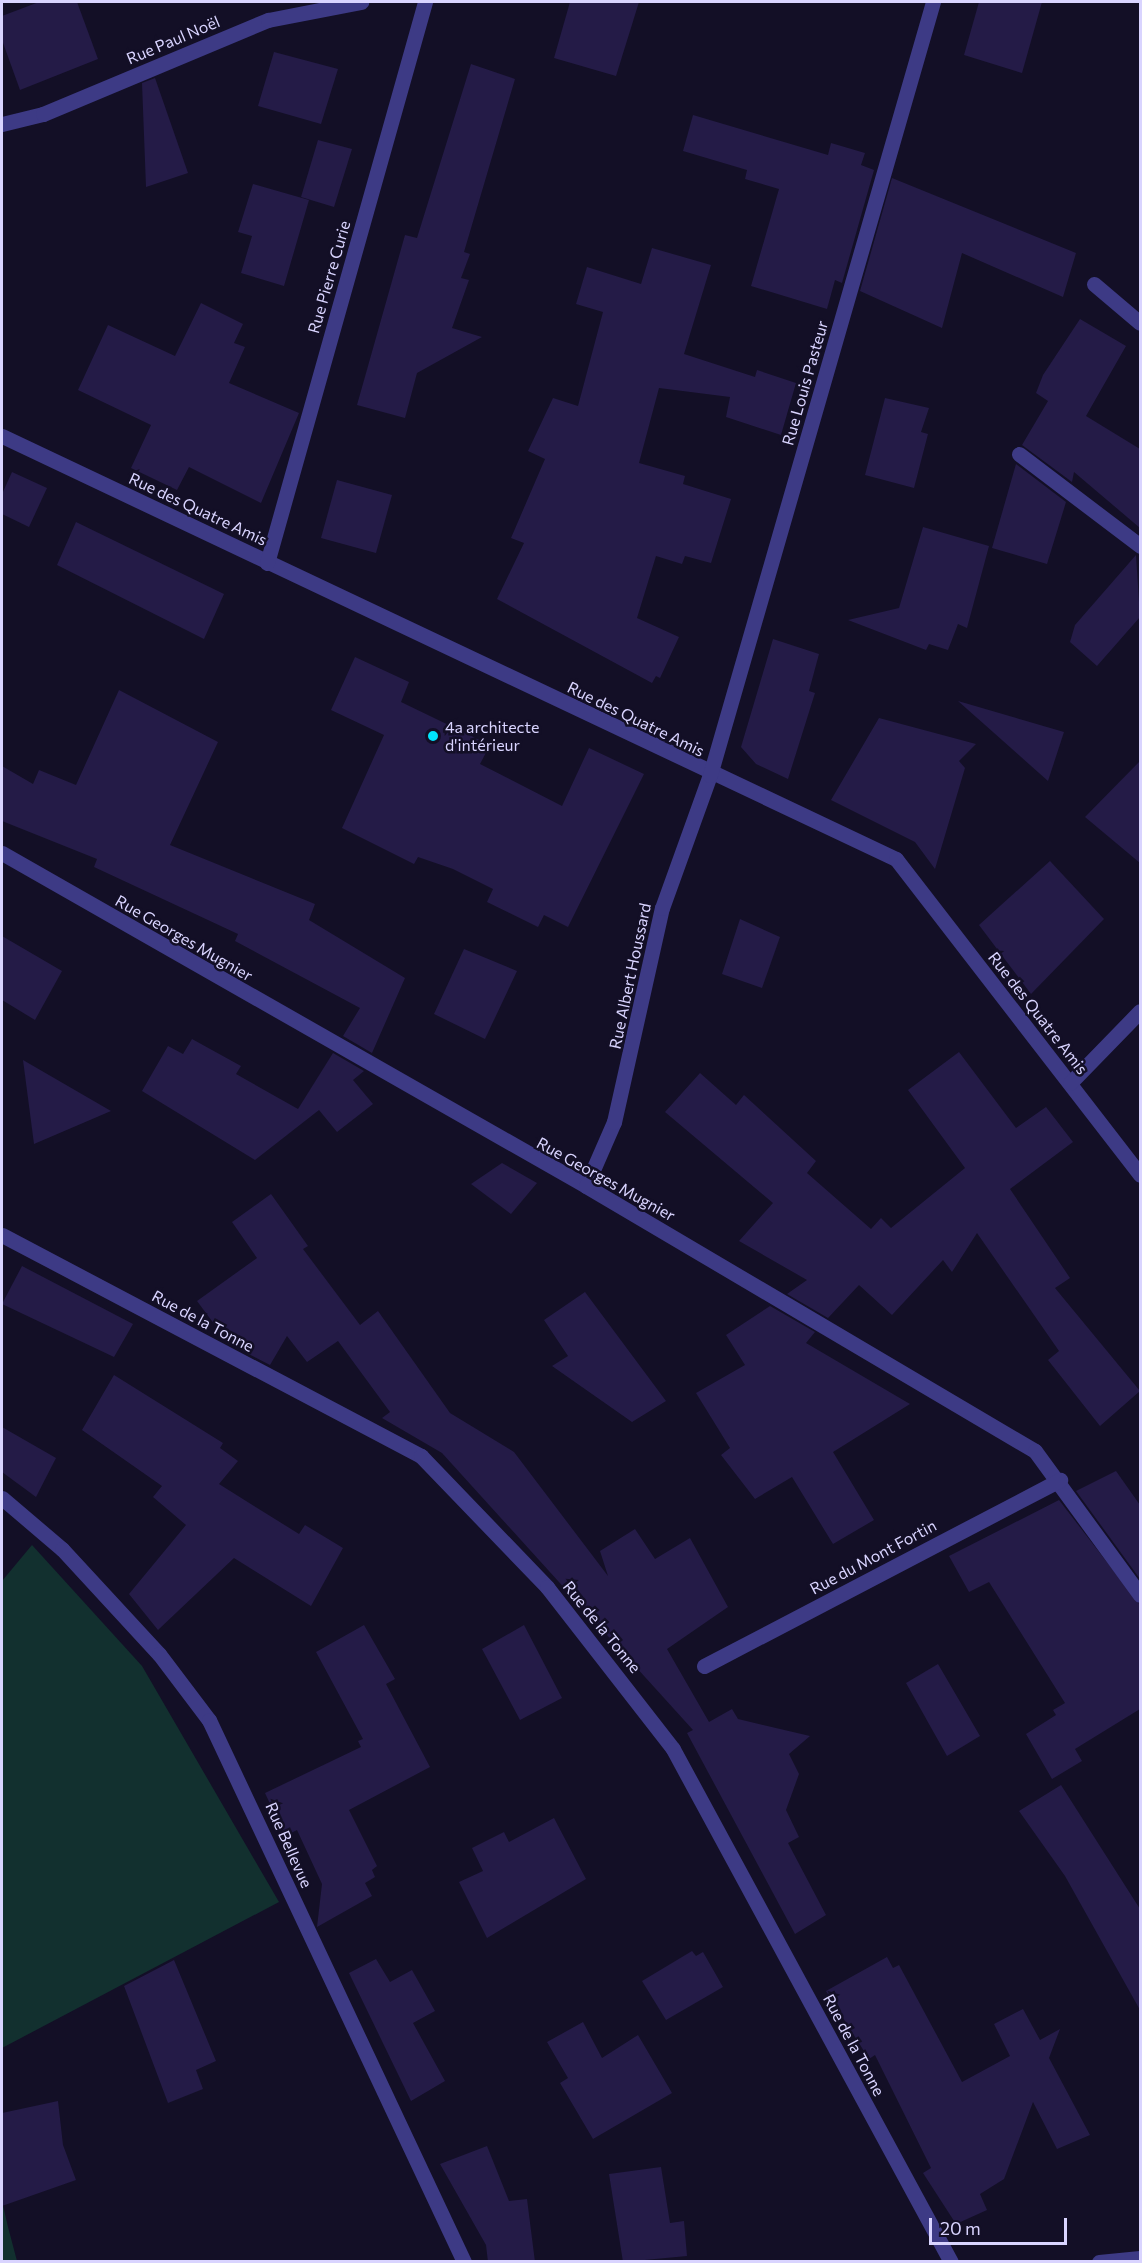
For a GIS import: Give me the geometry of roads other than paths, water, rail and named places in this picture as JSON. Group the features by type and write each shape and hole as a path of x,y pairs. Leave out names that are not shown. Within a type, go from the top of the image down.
{"street":[{"name":"Rue Paul Noël","path":"2,124 43,114 268,20 361,2"},
{"name":"Rue Pierre Curie","path":"267,562 425,2"},
{"name":"Rue Louis Pasteur","path":"710,775 933,2"},
{"path":"1094,284 1140,323"},
{"name":"Rue des Quatre Amis","path":"2,436 710,775 896,859 1140,1175"},
{"path":"1019,454 1140,546"},
{"name":"Rue Albert Houssard","path":"586,1186 614,1122 662,908 710,775"},
{"name":"Rue Georges Mugnier","path":"2,853 586,1186 1035,1451 1060,1480 1140,1595"},
{"path":"1070,1083 1140,1011"},
{"name":"Rue de la Tonne","path":"2,1235 421,1456 547,1587 673,1749 951,2262"},
{"name":"Rue du Mont Fortin","path":"704,1666 1060,1480"},
{"name":"Rue Bellevue","path":"2,1497 62,1549 159,1654 209,1720 464,2262"},
{"path":"1099,2262 1140,2258"}],"place":[{"name":"4a architecte d'intérieur","path":"433,736"}]}
